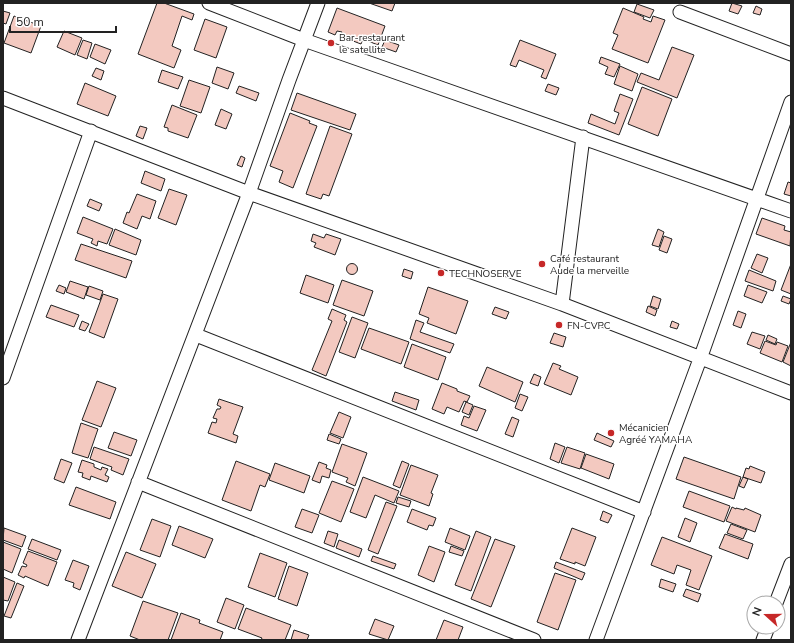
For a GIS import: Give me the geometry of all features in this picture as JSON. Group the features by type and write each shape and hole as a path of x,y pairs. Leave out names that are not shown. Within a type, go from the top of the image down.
{"street":[{"path":"209,3 304,40 791,211"},
{"path":"78,640 196,335 318,3"},
{"path":"680,12 791,54"},
{"path":"3,98 249,193 562,304 700,359 791,393"},
{"path":"596,640 700,359 791,102"},
{"path":"3,378 91,131"},
{"path":"562,304 583,137"},
{"path":"196,335 644,512"},
{"path":"138,482 534,640"},
{"path":"779,595 791,564"}],"building":[{"path":"157,3 164,3 194,14 192,20 182,16 172,46 181,50 174,68 138,54"},
{"path":"369,3 395,3 392,11"},
{"path":"732,3 742,6 738,14 729,11"},
{"path":"637,4 654,10 650,18 634,12"},
{"path":"756,6 762,9 760,15 753,13"},
{"path":"337,8 385,26 378,45 363,39 361,44 340,36 342,32 337,31 335,35 328,32"},
{"path":"623,8 644,17 643,19 651,22 653,16 665,20 648,63 612,49 618,35 613,33"},
{"path":"3,11 10,13 6,24 3,23"},
{"path":"14,16 41,26 31,53 4,43"},
{"path":"205,19 227,27 216,58 194,50"},
{"path":"64,31 82,38 75,55 57,47"},
{"path":"83,40 92,43 87,59 77,55"},
{"path":"385,40 399,45 396,52 382,47"},
{"path":"520,40 556,54 546,79 541,77 544,70 519,60 516,67 510,65"},
{"path":"95,44 111,50 105,64 90,57"},
{"path":"672,47 694,55 677,98 637,82 641,73 659,80"},
{"path":"601,57 620,64 614,77 605,74 608,67 599,63"},
{"path":"620,66 638,74 632,91 614,84"},
{"path":"217,67 234,73 228,89 212,83"},
{"path":"96,68 104,71 101,80 92,76"},
{"path":"162,70 183,77 178,89 158,82"},
{"path":"189,80 210,87 201,113 180,106"},
{"path":"85,83 116,96 108,116 77,104"},
{"path":"548,84 559,88 556,95 545,91"},
{"path":"239,86 259,93 256,101 236,93"},
{"path":"642,87 672,99 658,136 628,124"},
{"path":"297,93 356,114 350,130 291,110"},
{"path":"620,94 633,99 619,135 588,123 591,114 615,124 619,113 614,111"},
{"path":"172,105 197,115 188,138 168,131 168,128 164,127"},
{"path":"221,109 232,114 226,129 215,125"},
{"path":"290,113 310,121 309,123 317,126 293,188 279,182 283,171 270,166"},
{"path":"140,126 147,128 143,139 136,136"},
{"path":"330,126 352,134 329,196 323,194 321,199 306,194"},
{"path":"241,156 245,158 242,167 237,165"},
{"path":"145,171 165,179 161,191 141,183"},
{"path":"788,182 791,183 791,196 784,194"},
{"path":"169,189 187,195 176,225 158,218"},
{"path":"137,194 156,201 150,219 142,216 137,229 123,223"},
{"path":"90,199 102,204 99,211 87,206"},
{"path":"83,217 113,229 107,244 98,241 97,246 91,243 93,239 77,233"},
{"path":"762,218 785,226 784,230 791,232 790,246 756,234"},
{"path":"115,229 141,240 136,255 109,245"},
{"path":"658,229 664,232 659,247 652,245"},
{"path":"313,234 324,238 326,234 341,239 335,255 314,247 316,243 311,241"},
{"path":"664,236 672,239 667,253 659,250"},
{"path":"81,244 132,261 126,278 75,260"},
{"path":"757,254 768,258 762,273 751,268"},
{"path":"350,264 354,264 356,265 356,273 350,274 347,271 347,267"},
{"path":"791,264 791,294 781,290"},
{"path":"404,269 413,272 411,279 402,276"},
{"path":"749,270 776,281 773,291 745,281"},
{"path":"306,275 334,285 328,303 300,293"},
{"path":"342,280 373,291 364,316 333,305"},
{"path":"70,281 88,287 84,299 66,292"},
{"path":"59,285 66,288 64,294 56,291"},
{"path":"748,285 767,292 762,303 744,296"},
{"path":"89,286 103,291 100,300 86,295"},
{"path":"428,287 468,301 456,334 427,323 429,318 419,314"},
{"path":"103,294 118,299 104,338 89,332"},
{"path":"653,296 661,299 658,309 650,306"},
{"path":"783,296 791,299 789,304 781,301"},
{"path":"51,305 79,315 74,327 46,317"},
{"path":"648,306 657,310 655,316 646,312"},
{"path":"495,307 509,312 506,319 492,314"},
{"path":"332,309 346,315 344,320 347,322 326,376 312,370 332,321 328,319"},
{"path":"738,311 746,314 741,328 733,325"},
{"path":"352,317 368,323 355,358 339,352"},
{"path":"416,320 424,323 420,332 454,344 450,353 410,339"},
{"path":"82,321 89,324 85,331 79,329"},
{"path":"672,321 679,324 677,329 670,327"},
{"path":"369,328 409,342 401,364 361,349"},
{"path":"752,332 765,336 760,349 747,344"},
{"path":"554,333 566,337 563,347 550,343"},
{"path":"768,335 777,339 775,344 766,340"},
{"path":"765,341 776,345 777,342 788,346 782,362 760,353"},
{"path":"791,342 791,366 783,362"},
{"path":"412,344 446,357 438,380 404,367"},
{"path":"553,363 561,366 559,369 578,377 571,395 544,384"},
{"path":"487,367 523,382 515,402 479,386"},
{"path":"534,374 541,377 538,386 530,383"},
{"path":"97,381 116,388 101,427 82,420"},
{"path":"442,383 470,396 467,402 464,401 459,412 447,407 444,414 432,409"},
{"path":"395,392 419,400 416,410 392,401"},
{"path":"520,394 528,397 522,411 515,408"},
{"path":"219,399 243,407 233,434 238,436 236,443 208,433 212,422 216,423 217,419 213,418 217,409 220,409 221,407 217,405"},
{"path":"466,402 473,405 469,415 462,412"},
{"path":"474,406 486,410 477,431 461,425 464,416 469,418"},
{"path":"339,412 351,417 343,438 330,433"},
{"path":"512,417 519,420 513,437 505,434"},
{"path":"81,423 98,429 88,458 72,453"},
{"path":"114,432 137,440 131,456 108,448"},
{"path":"597,433 614,441 611,447 594,440"},
{"path":"329,434 341,439 339,444 327,440"},
{"path":"555,443 565,447 559,463 550,459"},
{"path":"342,444 367,453 355,486 346,482 348,478 332,472"},
{"path":"94,447 129,459 123,475 111,470 112,467 90,459"},
{"path":"567,447 585,453 580,469 561,463"},
{"path":"586,454 614,464 609,479 581,468"},
{"path":"684,457 741,477 734,499 676,479"},
{"path":"61,459 72,463 64,483 54,479"},
{"path":"82,460 94,464 94,467 101,470 102,467 108,469 105,475 109,477 107,482 91,476 90,480 82,477 83,473 78,472"},
{"path":"236,461 270,474 265,487 260,485 251,511 222,500"},
{"path":"402,461 409,464 400,488 393,485"},
{"path":"319,462 327,465 326,468 331,470 329,478 322,476 320,483 312,480"},
{"path":"275,463 310,476 304,493 269,480"},
{"path":"411,465 438,475 431,493 433,494 429,506 400,495"},
{"path":"750,466 765,472 761,483 743,477 746,468 749,469"},
{"path":"363,477 399,491 394,503 375,495 366,518 350,512"},
{"path":"743,477 748,479 744,488 739,486"},
{"path":"332,481 354,489 341,522 319,513"},
{"path":"76,487 116,502 110,519 69,505"},
{"path":"689,491 730,506 724,522 683,507"},
{"path":"398,497 411,501 409,507 396,503"},
{"path":"386,502 397,506 378,554 368,550"},
{"path":"732,507 744,510 745,508 761,515 755,532 726,521"},
{"path":"302,509 319,515 312,533 295,527"},
{"path":"412,509 436,518 433,526 429,525 427,530 407,522"},
{"path":"603,511 612,515 608,523 600,520"},
{"path":"685,518 697,523 690,542 678,537"},
{"path":"152,519 171,526 160,557 140,550"},
{"path":"731,524 747,530 743,539 727,533"},
{"path":"179,526 213,539 205,558 172,545"},
{"path":"4,528 26,536 22,547 3,540"},
{"path":"450,528 470,536 465,550 445,542"},
{"path":"572,528 596,537 585,566 560,559"},
{"path":"328,531 338,534 334,547 324,543"},
{"path":"476,531 491,537 471,591 455,585"},
{"path":"725,534 753,544 748,559 719,548"},
{"path":"662,537 712,556 699,590 686,585 691,570 677,565 674,574 651,565"},
{"path":"32,539 61,550 57,560 28,549"},
{"path":"495,539 515,546 491,607 471,599"},
{"path":"339,540 362,549 359,557 336,548"},
{"path":"3,542 21,549 12,573 3,569"},
{"path":"429,546 445,552 434,582 418,575"},
{"path":"451,546 464,551 462,556 449,552"},
{"path":"28,551 57,562 48,586 25,576 24,578 18,575 22,566 26,567 27,565 23,563"},
{"path":"126,552 156,564 142,598 112,586"},
{"path":"260,553 287,563 275,597 248,587"},
{"path":"373,556 396,564 394,569 371,561"},
{"path":"73,560 89,566 80,590 73,587 74,583 65,580"},
{"path":"556,562 585,573 582,580 554,568"},
{"path":"289,566 308,573 297,606 278,599"},
{"path":"555,573 576,580 558,630 537,622"},
{"path":"3,577 15,582 8,601 3,600"},
{"path":"661,579 676,584 673,592 659,587"},
{"path":"17,583 24,586 11,618 4,616"},
{"path":"686,589 701,594 698,602 683,596"},
{"path":"226,598 244,605 235,629 217,622"},
{"path":"143,601 178,613 168,640 140,640 130,636"},
{"path":"246,608 291,625 285,640 261,640 262,638 238,629"},
{"path":"181,613 200,620 199,623 223,632 220,640 171,640"},
{"path":"375,619 394,626 388,640 369,634"},
{"path":"444,620 463,627 458,640 436,640"},
{"path":"294,630 309,635 307,640 291,640"}],"place":[{"name":"Bar-restaurant le satellite","path":"331,43"},
{"name":"Café restaurant Aude la merveille","path":"542,264"},
{"name":"TECHNOSERVE","path":"441,273"},
{"name":"FN-CVPC","path":"559,325"},
{"name":"Mécanicien Agréé YAMAHA","path":"611,433"}]}
